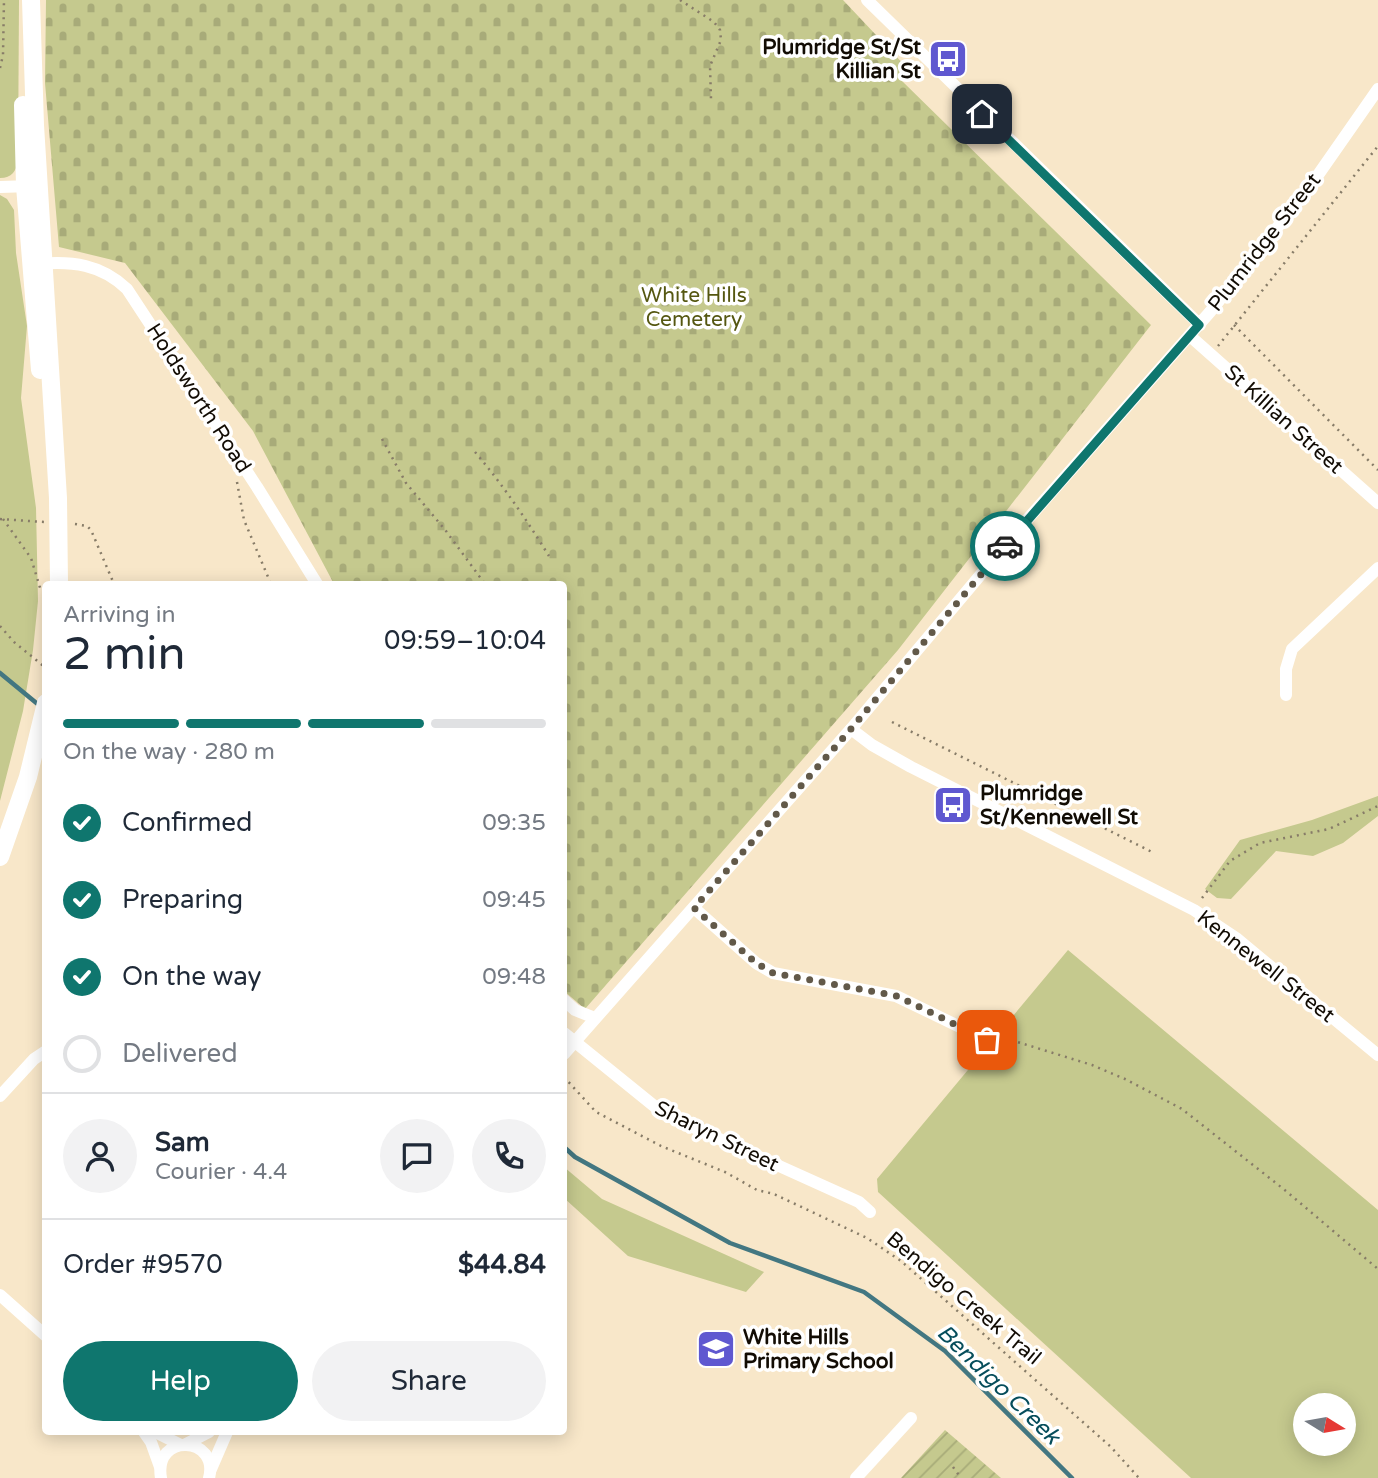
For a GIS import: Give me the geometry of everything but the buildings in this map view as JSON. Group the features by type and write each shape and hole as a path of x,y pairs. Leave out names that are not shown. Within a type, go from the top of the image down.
{"main road":[{"path":"29,0 32,186 56,474 59,581"},
{"path":"0,857 28,777 42,719"}],"street":[{"path":"867,0 1199,325"},
{"name":"Plumridge Street","path":"567,1051 850,730 1019,528 1190,336 1311,185 1378,89"},
{"path":"0,187 32,186"},
{"name":"Holdsworth Road","path":"38,264 71,263 94,267 112,276 127,289 315,581"},
{"name":"St Killian Street","path":"1190,336 1378,502"},
{"path":"1286,695 1286,669 1292,649 1378,568"},
{"name":"Kennewell Street","path":"850,730 911,767 1194,910 1236,937 1378,1055"},
{"path":"694,908 756,963 773,973 897,996 991,1038"},
{"path":"567,1003 575,1010 595,1018"},
{"path":"567,1036 574,1042"},
{"name":"Sharyn Street","path":"574,1042 664,1114 859,1202 870,1212"},
{"path":"0,1096 42,1054"},
{"path":"0,1295 42,1332"},
{"path":"856,1478 911,1418"},
{"path":"146,1435 151,1442 160,1473"},
{"path":"161,1435 203,1451 208,1458 211,1475"},
{"path":"160,1473 167,1452 203,1435"},
{"path":"211,1475 226,1435"}],"path":[{"path":"0,68 3,55 4,0"},
{"path":"680,0 714,22 720,30 721,40 710,66 711,99"},
{"path":"1217,347 1378,146"},
{"path":"1234,326 1378,470"},
{"path":"382,439 406,483 483,581"},
{"path":"475,452 494,473 549,555"},
{"path":"235,471 244,520 270,581"},
{"path":"2,519 46,522"},
{"path":"2,519 31,558 41,591"},
{"path":"70,524 82,524 90,530 113,581"},
{"path":"0,626 14,642 42,665"},
{"path":"892,722 1154,853"},
{"path":"1194,910 1230,861 1260,843 1329,829 1378,806"},
{"path":"991,1038 1092,1065 1125,1079 1182,1110 1286,1191 1378,1269"},
{"name":"Bendigo Creek Trail","path":"567,1080 592,1109 649,1140 724,1172 757,1190 774,1194 879,1245 901,1261 1101,1438 1139,1478"},
{"path":"953,1466 961,1478"}],"green space":[{"path":"0,0 19,0 18,161 13,173 0,178"},
{"name":"White Hills Cemetery","path":"46,0 843,0 909,70 901,80 1151,325 898,650 585,1009 567,994 567,581 332,581 253,431 125,263 59,247 45,83"},
{"path":"0,195 7,199 14,210 16,253 27,326 21,398 36,508 38,601 23,711 0,801"},
{"path":"1378,796 1378,816 1343,843 1313,856 1276,851 1231,899 1217,898 1205,889 1240,840 1312,820"},
{"path":"1068,950 1378,1210 1378,1478 1191,1478 878,1192 877,1179"},
{"path":"567,1170 602,1199 764,1272 746,1292 628,1256 567,1201"},
{"path":"945,1430 1001,1478 901,1478"}],"waterway":[{"name":"Bendigo Creek","path":"0,673 40,706"},
{"name":"Bendigo Creek","path":"567,1150 575,1157 730,1243 864,1292 945,1351 1072,1478"}],"way so far":[{"path":"987,1040 897,996 773,973 756,963 694,908 850,730 1005,546"}],"place":[{"name":"Plumridge St/St Killian St","path":"948,59"},
{"name":"Plumridge St/Kennewell St","path":"953,805"},
{"name":"White Hills Primary School","path":"716,1349"}],"route":[{"path":"982,114 1199,325 1005,546"}]}
